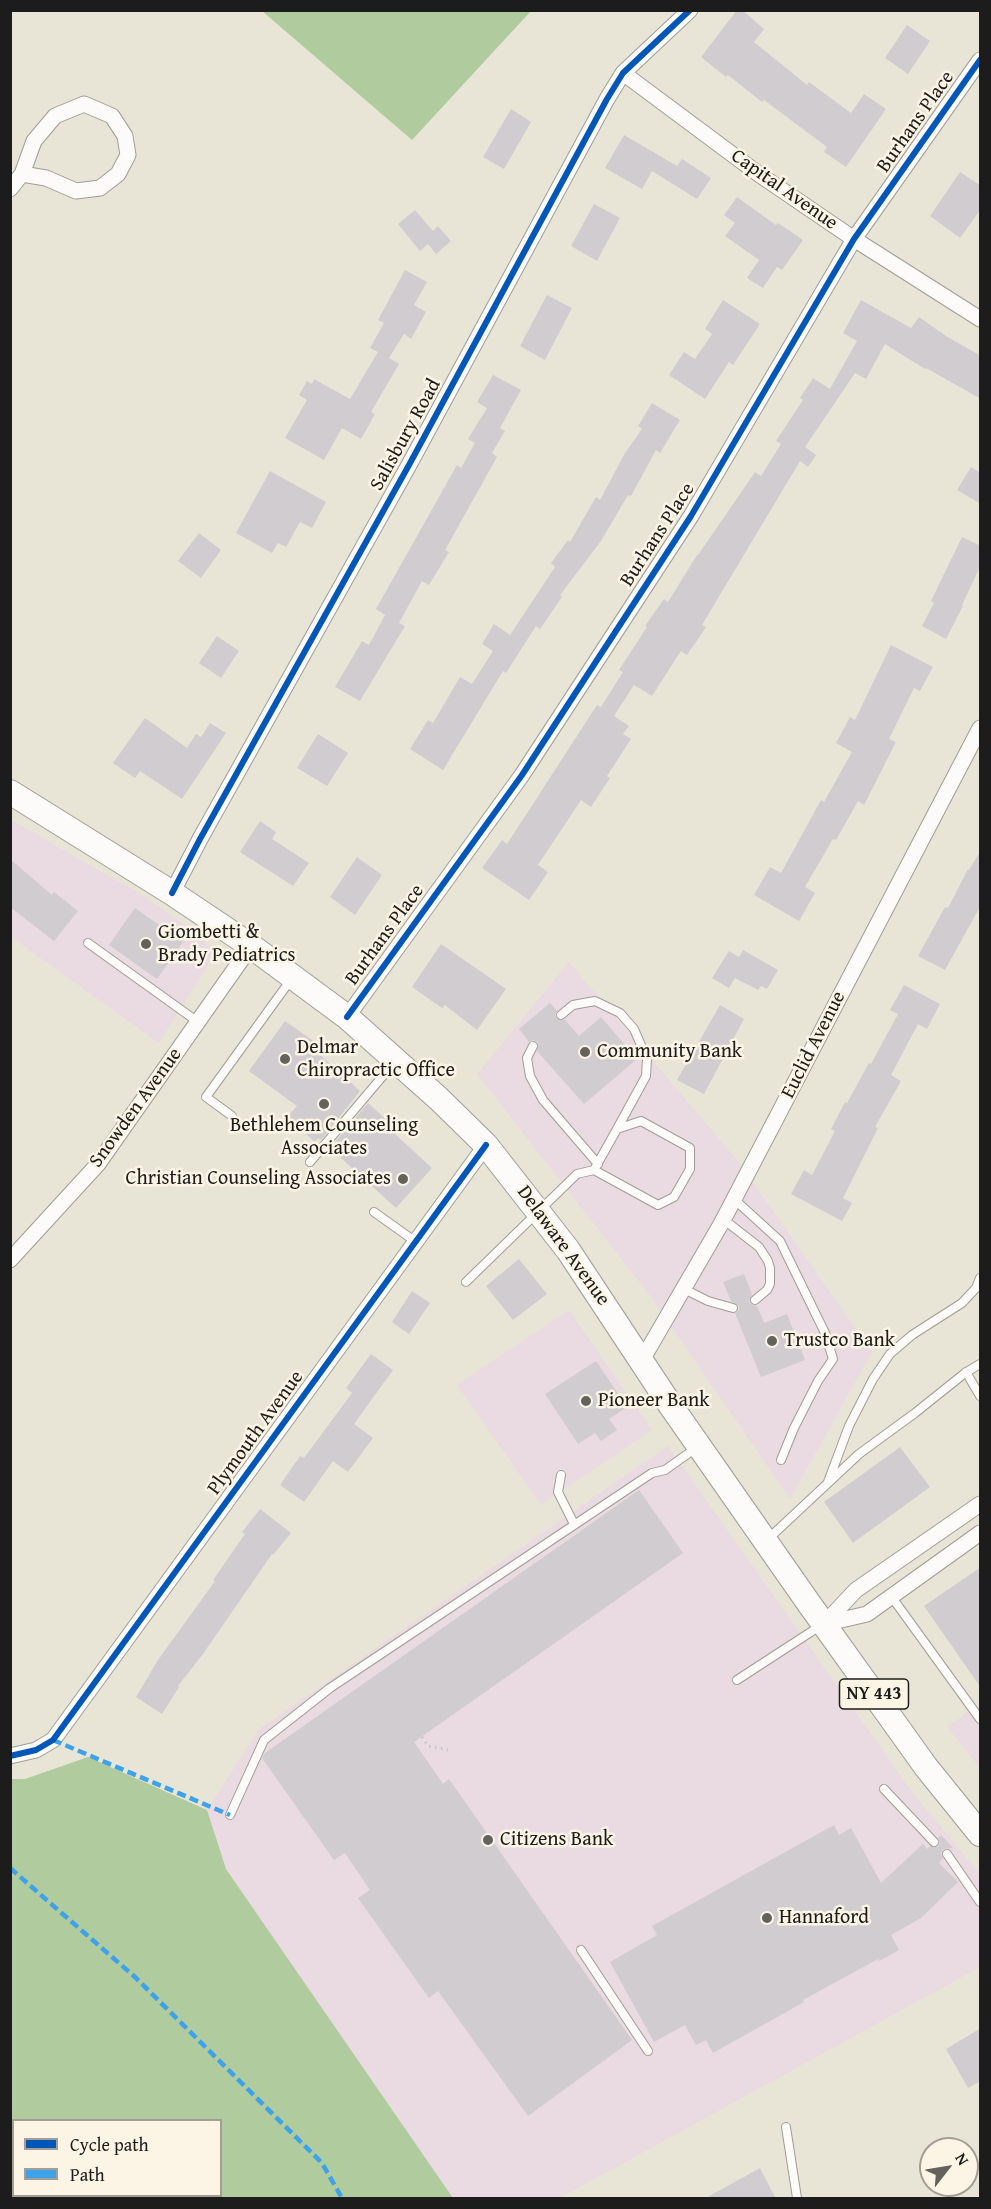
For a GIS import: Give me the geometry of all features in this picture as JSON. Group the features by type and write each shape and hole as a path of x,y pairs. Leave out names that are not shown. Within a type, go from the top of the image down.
{"main road":[{"name":"Delaware Avenue","path":"10,792 172,893 251,946 347,1017 439,1099 486,1145 568,1250 699,1446 926,1767 981,1834"}],"street":[{"name":"Salisbury Road","path":"172,893 217,808 409,465 607,99 623,73 690,10"},
{"name":"Burhans Place","path":"347,1017 522,774 691,516 854,239 981,60"},
{"name":"Capital Avenue","path":"623,73 760,175 854,239 981,319"},
{"path":"10,189 22,174 34,141 55,116 84,104 112,116 125,136 128,155 118,174 100,188 76,191 46,178 22,174"},
{"name":"Euclid Avenue","path":"642,1360 734,1199 981,728"},
{"name":"Snowden Avenue","path":"10,1260 98,1164 251,946"},
{"name":"Plymouth Avenue","path":"10,1756 36,1750 53,1740 486,1145"},
{"path":"824,1624 856,1590 981,1504"},
{"path":"824,1624 867,1614 981,1533"}],"lane":[{"path":"88,943 198,1022"},
{"path":"232,1116 206,1097 292,977"},
{"path":"466,1282 577,1174 596,1167 646,1076 647,1059 634,1029 620,1013 595,1001 573,1005 561,1016"},
{"path":"532,1046 527,1058 530,1076 543,1100 596,1167 658,1205 674,1197 690,1169 690,1149 641,1121 617,1129"},
{"path":"310,1162 396,1060"},
{"path":"734,1199 780,1241 825,1333 833,1359 813,1390 794,1428 782,1460"},
{"path":"374,1212 416,1242"},
{"path":"723,1219 759,1247 768,1261 770,1284 767,1290 755,1300"},
{"path":"827,1483 849,1426 873,1379 890,1354 912,1335 962,1303 976,1288 981,1278"},
{"path":"682,1288 708,1301 734,1308"},
{"path":"766,1541 859,1454 966,1372 981,1364"},
{"path":"966,1372 981,1396"},
{"path":"230,1815 264,1740 330,1688 574,1524 652,1473 664,1470 699,1446"},
{"path":"561,1475 558,1492 574,1524"},
{"path":"891,1596 981,1719"},
{"path":"737,1680 824,1624"},
{"path":"884,1790 934,1842"},
{"path":"946,1854 981,1902"},
{"path":"581,1950 648,2052"},
{"path":"786,2127 797,2199"}],"path":[{"path":"422,1737 428,1746 448,1750"}],"shaded area":[{"path":"11,820 139,893 188,927 216,952 159,1043 11,937"},
{"path":"569,962 738,1161 872,1352 790,1499 651,1297 477,1074"},
{"path":"569,1310 652,1430 541,1505 457,1385"},
{"path":"668,1446 912,1792 980,1874 980,1967 560,2198 453,2198 226,1869 207,1810 259,1729"},
{"path":"980,1703 980,1768 947,1727"}],"green space":[{"path":"262,11 531,11 412,140"},
{"path":"88,1757 207,1810 226,1869 453,2198 12,2198 11,1779 25,1779"}],"building":[{"path":"737,10 742,10 764,29 754,42 807,85 809,82 851,113 864,94 886,109 846,167 824,152 827,147 701,57"},
{"path":"907,25 930,41 908,74 885,58"},
{"path":"511,109 531,122 504,169 483,157"},
{"path":"624,135 677,166 682,159 711,178 697,199 652,171 642,189 605,168"},
{"path":"960,172 981,186 981,209 960,238 930,216"},
{"path":"737,197 776,225 778,223 803,240 782,270 777,267 763,288 747,278 759,260 725,236 735,223 724,215"},
{"path":"594,204 620,218 597,261 571,246"},
{"path":"415,210 433,231 438,226 451,241 436,254 428,244 420,251 398,224"},
{"path":"405,270 427,282 414,305 426,312 411,339 404,334 389,358 399,364 371,412 375,414 361,439 342,428 324,460 285,438 307,400 299,395 307,381 312,384 314,379 350,399 378,352 370,348 384,323 378,320"},
{"path":"547,295 572,308 545,360 520,346"},
{"path":"723,300 760,324 733,365 729,362 705,399 669,375 684,352 695,359 712,334 705,329"},
{"path":"861,300 911,328 919,317 981,356 981,399 925,369 885,344 866,379 855,373 805,447 816,455 808,467 800,461 702,625 706,627 687,655 681,651 652,696 634,685 614,716 629,726 623,734 631,739 607,776 610,778 591,807 581,800 538,865 548,872 529,900 482,868 502,840 507,844 597,705 601,707 623,672 619,670 664,599 668,602 697,555 755,472 761,476 781,444 776,441 803,400 800,398 813,378 830,389 857,341 843,333"},
{"path":"493,375 521,390 500,428 505,431 492,453 497,457 445,550 449,552 429,585 422,581 399,623 405,626 360,701 335,687 362,641 369,645 385,615 376,609 457,465 461,468 475,443 468,439 487,408 477,402"},
{"path":"652,403 680,420 660,453 656,450 631,496 628,495 601,541 560,595 562,597 540,629 536,626 506,673 503,671 443,770 410,749 428,720 433,723 460,677 472,684 493,651 482,644 494,624 510,635 555,567 551,563 568,540 570,542 596,497 600,500 625,453 642,429 638,426"},
{"path":"971,467 981,473 981,504 957,490"},
{"path":"270,471 326,502 312,528 300,522 286,547 278,543 272,553 236,533"},
{"path":"199,533 221,550 201,578 178,561"},
{"path":"962,537 981,546 981,565 946,639 922,626 934,603 931,601"},
{"path":"217,636 239,651 221,678 199,663"},
{"path":"891,645 933,667 920,691 914,688 889,739 896,742 864,805 858,801 805,887 815,893 799,921 754,895 770,867 781,873 821,800 824,802 852,752 836,743 850,717 855,720"},
{"path":"145,718 187,748 196,734 201,737 210,723 226,733 182,799 140,771 135,778 113,763"},
{"path":"318,734 348,753 327,786 297,768"},
{"path":"260,821 276,832 272,839 309,863 293,886 240,852"},
{"path":"981,850 981,905 945,970 918,956 945,907 948,908 968,869"},
{"path":"357,857 382,875 355,915 330,897"},
{"path":"10,859 52,895 54,892 78,911 54,941 10,907"},
{"name":"Giombetti & Brady Pediatrics","path":"135,908 183,942 157,979 109,945"},
{"path":"441,944 506,989 477,1030 445,1005 442,1008 412,987"},
{"path":"743,950 778,970 767,989 761,986 758,990 735,978 729,988 712,978 729,951 739,957"},
{"path":"904,985 940,1004 927,1029 918,1024 891,1075 901,1081 875,1127 878,1128 843,1198 852,1203 842,1221 791,1194 804,1170 812,1175 835,1131 831,1129 845,1102 847,1103 869,1063 871,1064 898,1014 890,1010"},
{"name":"Community Bank","path":"550,1003 557,1011 555,1015 557,1019 565,1020 579,1036 601,1017 637,1059 584,1104 537,1051 538,1042 533,1040 529,1042 519,1029"},
{"path":"720,1005 744,1019 704,1094 677,1080"},
{"path":"285,1021 322,1047 318,1053 360,1091 321,1140 318,1138 315,1142 287,1117 297,1106 249,1071"},
{"path":"368,1103 399,1131 396,1135 432,1168 396,1208 330,1148"},
{"path":"519,1259 547,1294 513,1320 486,1286"},
{"name":"Trustco Bank","path":"744,1274 752,1294 749,1302 757,1306 764,1323 787,1314 805,1360 761,1377 735,1313 739,1310 739,1306 731,1301 723,1282"},
{"path":"412,1291 430,1303 409,1334 392,1322"},
{"path":"371,1354 393,1370 354,1424 373,1438 348,1472 333,1461 304,1502 280,1485 300,1456 304,1458 352,1393 346,1388"},
{"name":"Pioneer Bank","path":"596,1361 627,1407 609,1419 617,1430 601,1441 595,1433 578,1444 545,1394"},
{"path":"900,1447 930,1487 853,1543 824,1502"},
{"path":"639,1490 683,1553 414,1742 443,1784 449,1779 632,2040 528,2116 438,1991 429,1998 358,1898 370,1890 345,1853 334,1860 262,1758 265,1753"},
{"path":"260,1509 291,1533 272,1554 203,1654 178,1686 162,1714 136,1697 158,1660 215,1581 213,1580 245,1534 242,1532"},
{"path":"981,1567 981,1688 924,1606"},
{"path":"834,1825 839,1835 851,1828 881,1883 923,1844 927,1849 930,1846 938,1847 940,1843 938,1838 941,1835 953,1848 943,1849 941,1854 943,1858 939,1863 958,1882 921,1918 891,1935 899,1950 803,2000 804,2002 713,2053 706,2040 696,2045 685,2025 654,2042 610,1962 657,1935 652,1926"},
{"path":"981,2028 981,2081 968,2088 946,2049"},
{"path":"760,2168 776,2199 704,2199"}],"marked path":[{"path":"53,1740 230,1815"},
{"path":"10,1868 135,1977 322,2163 342,2198"}],"cycle path":[{"path":"172,893 409,465 607,99 623,73 690,10"},
{"path":"347,1017 522,775 691,516 854,239 980,60"},
{"path":"10,1756 36,1750 53,1740 486,1145"}],"place":[{"name":"Giombetti & Brady Pediatrics","path":"146,944"},
{"name":"Community Bank","path":"585,1052"},
{"name":"Delmar Chiropractic Office","path":"285,1059"},
{"name":"Bethlehem Counseling Associates","path":"324,1104"},
{"name":"Christian Counseling Associates","path":"403,1179"},
{"name":"Trustco Bank","path":"772,1341"},
{"name":"Pioneer Bank","path":"586,1401"},
{"name":"Citizens Bank","path":"488,1840"},
{"name":"Hannaford","path":"767,1918"}]}
